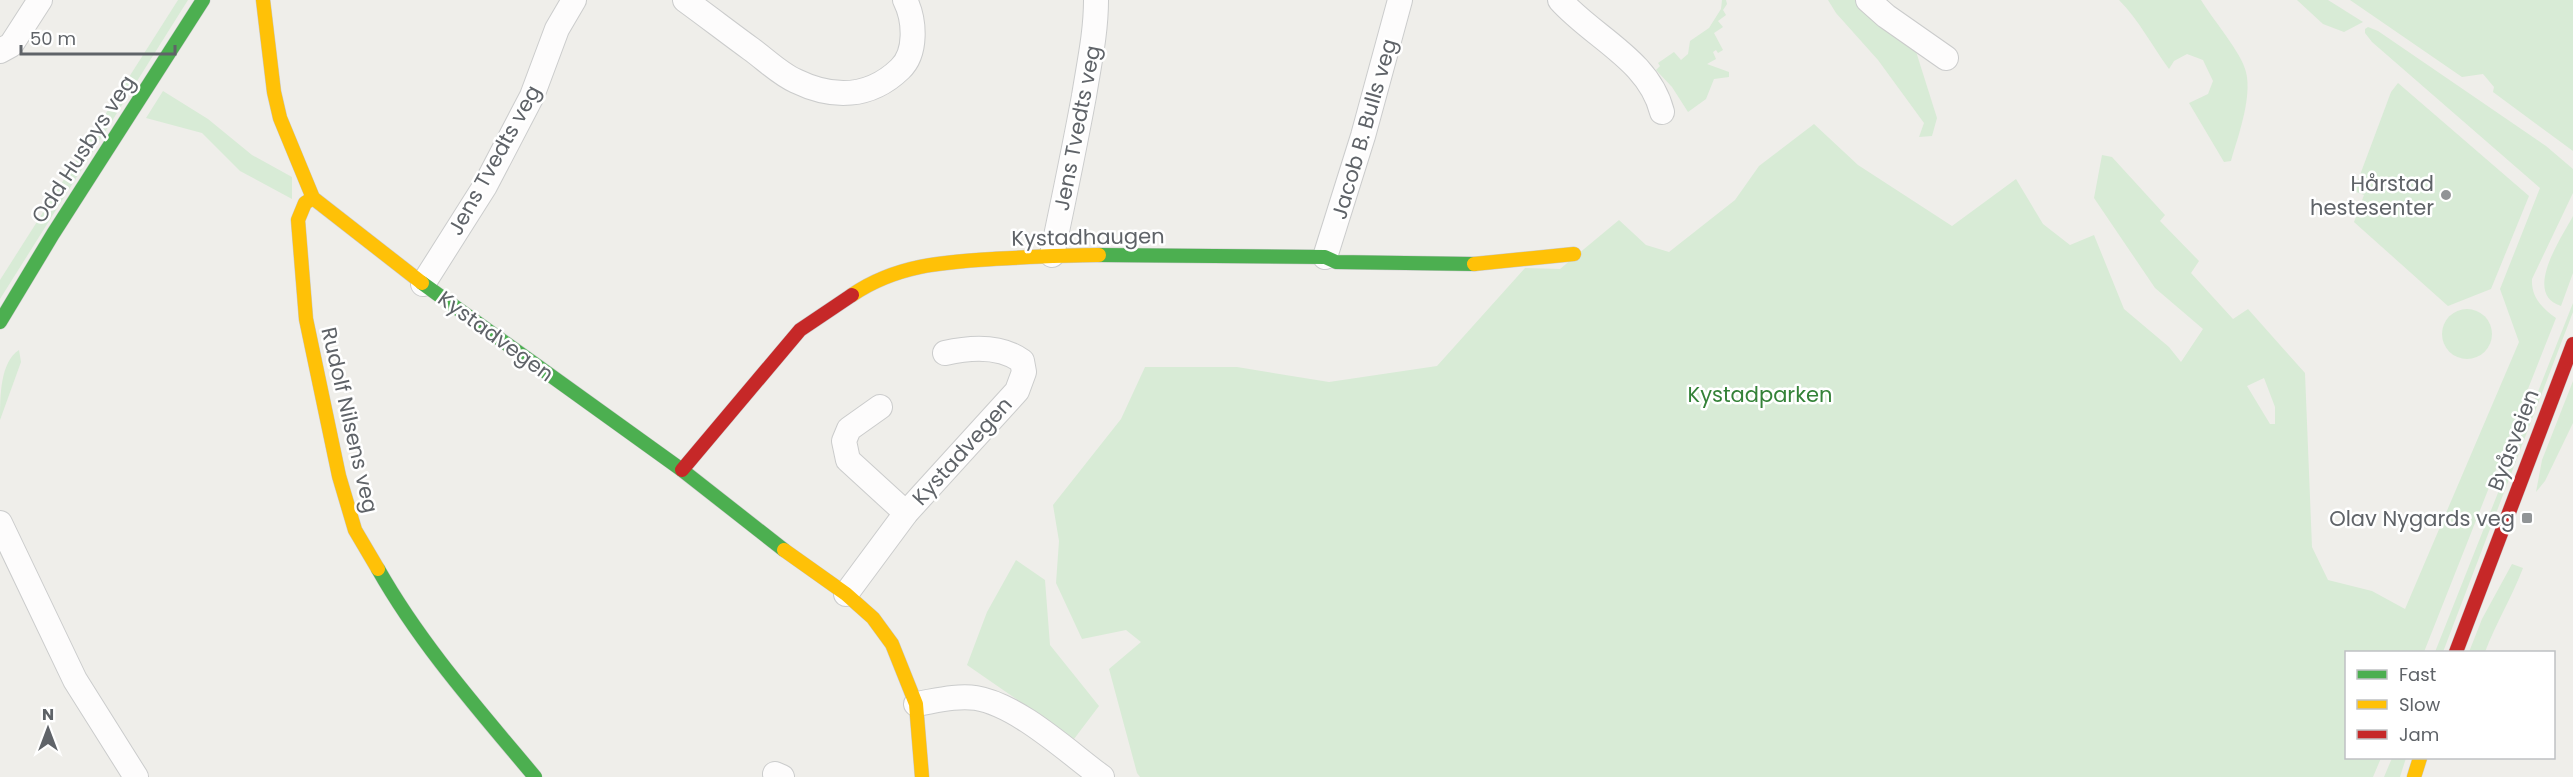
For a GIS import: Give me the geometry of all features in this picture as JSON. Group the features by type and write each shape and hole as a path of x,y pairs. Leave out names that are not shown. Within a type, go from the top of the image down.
{"street":[{"path":"0,51 11,45 40,0"},
{"name":"Odd Husbys veg","path":"0,322 53,234 203,0"},
{"name":"Kystadvegen","path":"263,0 278,109 292,151 314,198 423,284 682,470 774,543 846,594 873,618 892,644 916,704 922,777"},
{"name":"Jens Tvedts veg","path":"423,284 484,186 532,96 557,29 574,0"},
{"path":"685,0 795,81 831,93 849,94 871,90 901,68 911,55 912,23 906,0"},
{"name":"Jens Tvedts veg","path":"1052,255 1090,63 1096,23 1096,0"},
{"name":"Jacob B. Bulls veg","path":"1325,257 1363,136 1400,0"},
{"path":"1560,0 1573,15 1642,71 1659,99 1662,112"},
{"path":"1868,0 1886,16 1946,57"},
{"name":"Rudolf Nilsens veg","path":"314,198 305,203 298,220 306,319 339,476 354,531 400,608 439,662 535,777"},
{"name":"Kystadhaugen","path":"682,470 800,330 859,290 893,274 932,263 1052,255 1325,257 1336,262 1480,264 1574,254"},
{"name":"Byåsveien","path":"2456,651 2573,344"},
{"name":"Kystadvegen","path":"846,594 906,513 1017,391 1024,372 1022,361 1012,354 996,350 961,350 945,353"},
{"name":"Kystadvegen","path":"880,407 849,429 844,441 848,460 906,513"},
{"path":"0,523 75,680 136,777"},
{"path":"916,704 974,698 996,703 1017,714 1102,777"},
{"path":"2414,777 2420,759"}],"green space":[{"path":"178,0 188,0 0,299 0,280"},
{"path":"1722,0 1726,0 1727,4 1723,10 1726,15 1718,21 1723,27 1714,33 1723,50 1718,53 1716,50 1713,52 1716,59 1707,64 1729,72 1729,77 1714,79 1706,99 1688,112 1672,87 1656,70 1660,66 1658,63 1674,52 1681,60 1688,54 1690,41 1709,28 1721,9"},
{"path":"1828,0 1857,0 1913,42 1937,118 1932,136 1919,137 1924,123 1878,60 1836,13"},
{"path":"2119,0 2201,0 2224,33 2244,66 2248,88 2241,127 2231,161 2224,162 2189,103 2208,94 2213,81 2203,60 2187,54 2174,61 2169,69"},
{"path":"2297,0 2328,0 2363,22 2344,32 2323,24"},
{"path":"2350,0 2573,0 2573,151 2493,92 2494,87 2483,74 2462,77"},
{"name":"Kystadparken","path":"2368,27 2378,31 2546,146 2573,169 2573,193 2532,279 2533,291 2538,302 2556,318 2424,651 2345,651 2345,759 2381,759 2373,777 1140,777 1137,773 1109,669 1141,642 1126,630 1082,639 1056,583 1059,541 1053,505 1121,419 1145,367 1237,367 1329,382 1437,366 1525,268 1560,269 1619,220 1646,245 1669,252 1735,200 1759,166 1814,124 1858,165 1952,226 2016,179 2043,224 2070,245 2094,235 2124,309 2169,347 2181,362 2203,329 2155,288 2094,198 2102,155 2112,157 2165,215 2160,221 2199,261 2191,273 2233,319 2248,309 2305,373 2312,547 2328,580 2372,591 2405,609 2519,342 2500,289 2540,188 2372,42 2365,33","holes":["2264,378 2275,407 2275,424 2270,424 2247,386"]},
{"name":"Hårstad hestesenter","path":"2398,83 2529,196 2491,289 2448,306 2354,222 2364,195 2354,191 2391,92"},
{"path":"163,91 208,119 252,155 292,177 292,199 240,171 202,133 146,118"},
{"path":"2573,216 2573,273 2561,306 2550,300 2545,290 2545,278 2548,264"},
{"path":"2573,303 2573,312 2443,651 2435,651"},
{"path":"2467,309 2485,316 2492,334 2485,352 2467,359 2449,352 2442,334 2449,316"},
{"path":"19,350 21,362 0,420 2,381 8,363"},
{"path":"2573,381 2573,423 2545,481 2536,492 2542,460"},
{"path":"1016,560 1045,580 1050,645 1099,706 1074,739 967,665 987,612"},
{"path":"2512,564 2523,568 2485,651 2469,651 2482,619"},
{"path":"2392,759 2406,759 2400,777 2384,777"}],"traffic: fast":[{"path":"0,322 53,234 203,0"},
{"path":"1099,255 1325,257 1336,262 1474,264"},
{"path":"422,283 682,470 784,550"},
{"path":"378,569 432,651 535,777"}],"traffic: slow":[{"path":"263,0 274,92 280,118 313,198 422,283"},
{"path":"313,198 305,203 298,220 306,319 339,476 355,530 378,569"},
{"path":"1474,264 1574,254"},
{"path":"852,295 886,277 938,264 1006,258 1099,255"},
{"path":"784,550 846,594 873,618 892,644 916,704 922,777"},
{"path":"2414,777 2420,759"}],"traffic: jam":[{"path":"682,470 800,330 852,295"},
{"path":"2456,651 2573,344"}],"place":[{"name":"Hårstad hestesenter","path":"2446,195"},
{"name":"Olav Nygards veg","path":"2527,518"}]}
